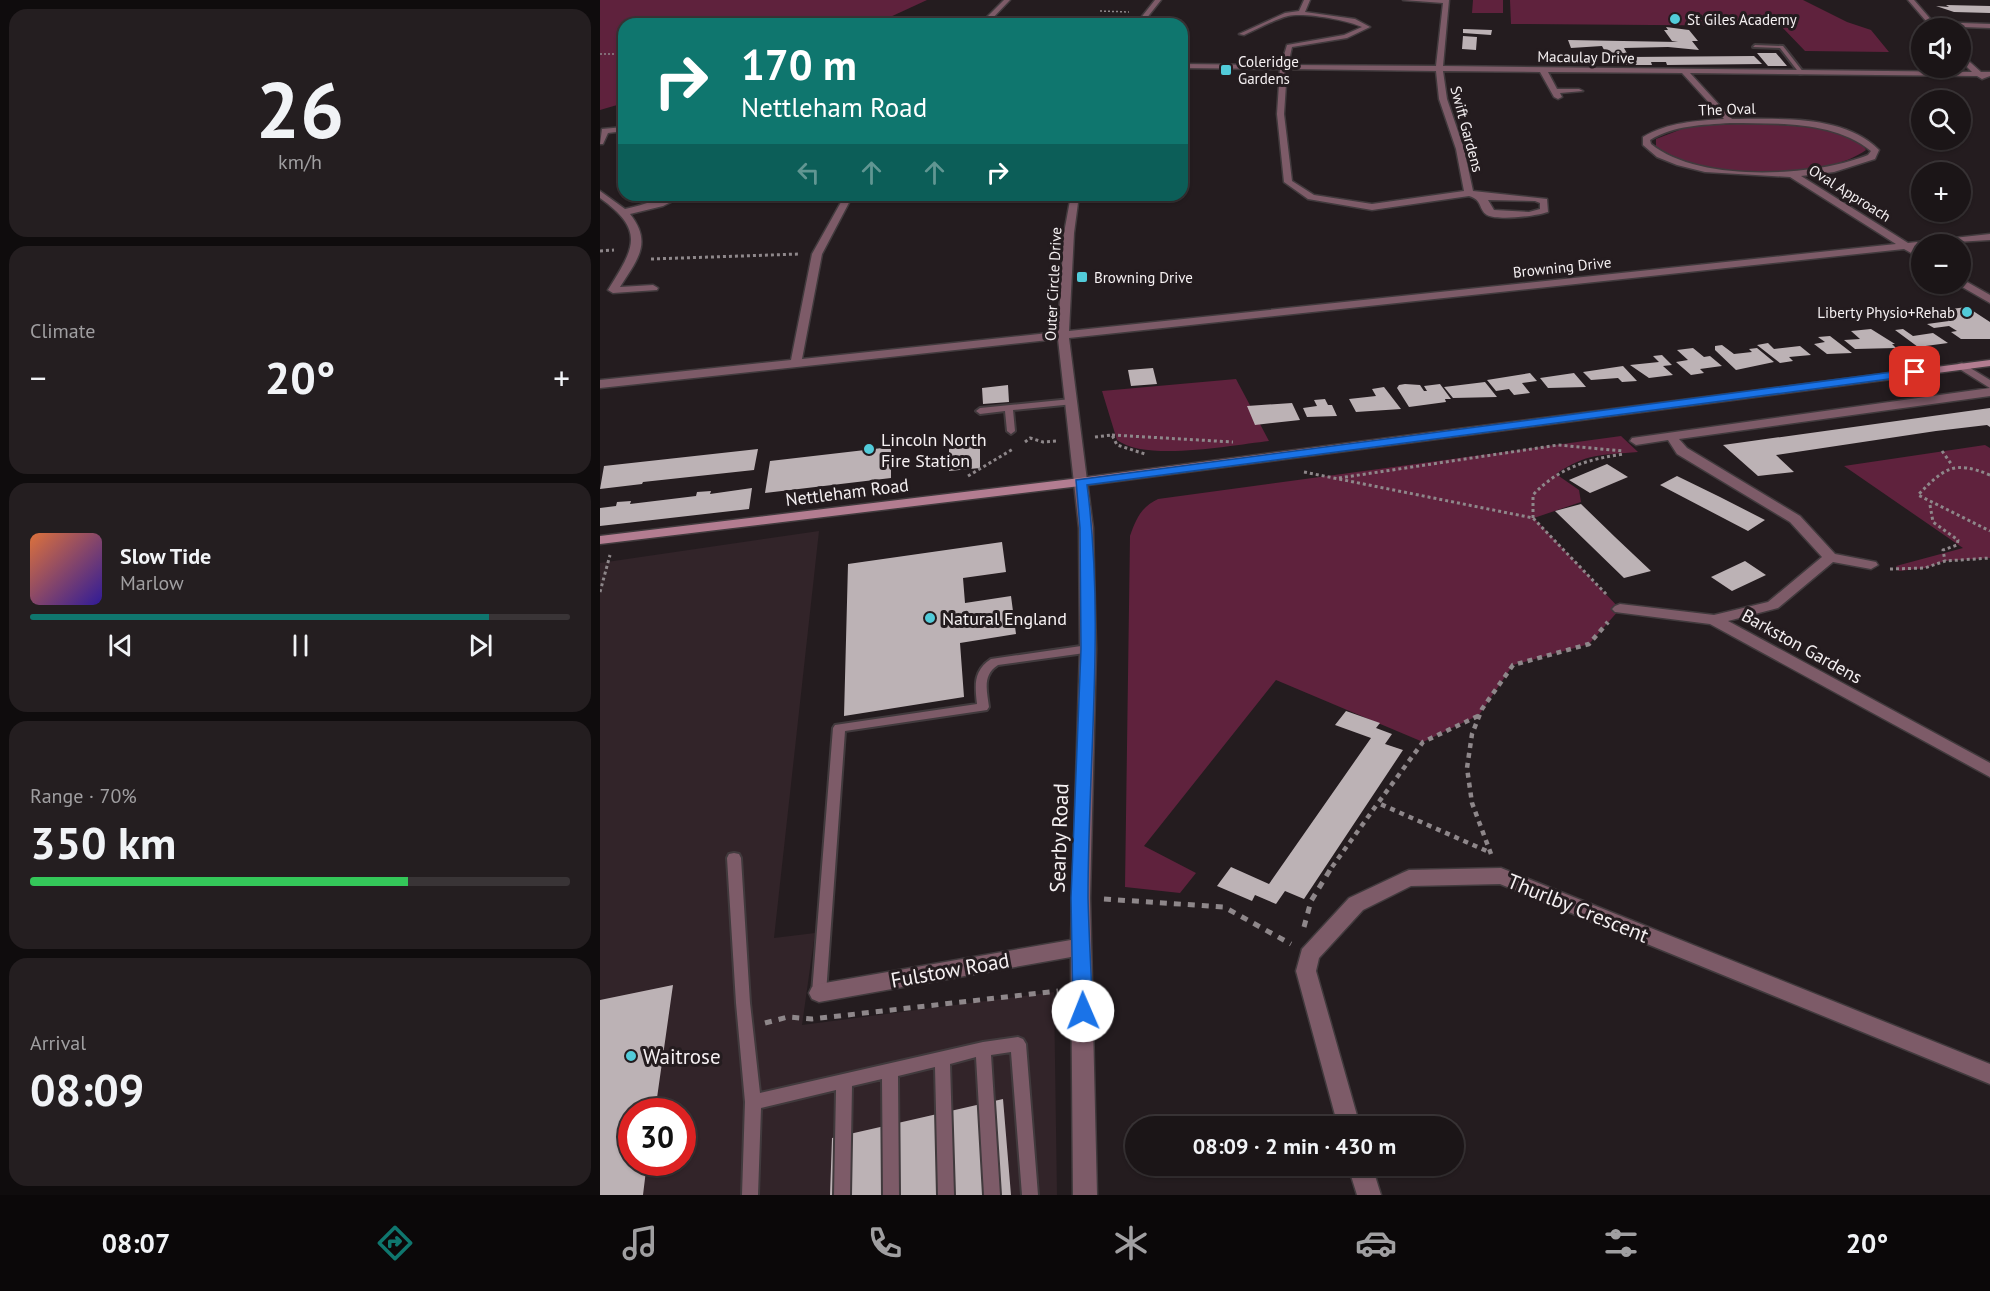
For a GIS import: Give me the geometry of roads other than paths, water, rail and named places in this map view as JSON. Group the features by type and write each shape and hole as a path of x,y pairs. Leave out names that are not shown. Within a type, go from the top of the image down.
{"main road":[{"name":"Nettleham Road","path":"607,539 1278,457 1990,363"}],"street":[{"path":"989,18 1007,0"},
{"path":"1143,18 1158,0"},
{"path":"1301,13 1307,0"},
{"path":"1406,0 1445,1"},
{"path":"1911,0 1927,18"},
{"name":"Swift Gardens","path":"1445,1 1439,69 1443,99 1460,148 1469,193"},
{"path":"1242,34 1287,14 1301,13 1355,21 1366,27 1345,37 1289,46 1282,67 1281,125 1288,182 1311,198 1372,207 1469,193 1485,202 1486,208 1491,213 1530,215 1545,210 1545,201 1529,196 1479,197"},
{"path":"1971,26 1990,26"},
{"path":"1233,27 1252,30"},
{"name":"Macaulay Drive","path":"1188,66 1990,74"},
{"path":"1971,68 1990,83"},
{"path":"1543,70 1557,94 1579,91"},
{"path":"1685,72 1730,121"},
{"name":"The Oval","path":"1730,121 1777,122 1814,126 1850,134 1867,141 1875,150 1872,157 1850,166 1792,175 1708,169 1659,155 1647,145 1646,139 1665,130 1692,124 1730,121"},
{"path":"600,142 603,132 618,130"},
{"name":"Oval Approach","path":"1792,175 1911,250"},
{"path":"600,194 626,212 637,238 636,250 613,290"},
{"path":"626,212 667,201"},
{"path":"796,362 817,254 846,201"},
{"name":"Outer Circle Drive","path":"1074,201 1069,233 1062,335 1080,482"},
{"name":"Browning Drive","path":"600,384 1990,237"},
{"path":"600,293 653,288"},
{"path":"1971,288 1990,300"},
{"path":"1962,366 1990,385"},
{"path":"1635,449 1671,436 1990,392"},
{"path":"1671,436 1682,451 1795,519 1830,557 1871,565"},
{"name":"Searby Road","path":"1080,482 1086,528 1088,649 1080,898 1085,1195"},
{"name":"Barkston Gardens","path":"1714,620 1773,605 1830,557"},
{"path":"1620,609 1714,620"},
{"name":"Barkston Gardens","path":"1714,620 1990,771"},
{"name":"Thurlby Crescent","path":"1346,1116 1306,971 1309,955 1356,904 1409,878 1501,876 1990,1074"},
{"name":"Fulstow Road","path":"819,993 1082,947"},
{"path":"1363,1176 1368,1195"}],"lane":[{"path":"1755,46 1781,47 1802,73"},
{"path":"980,411 1071,402"},
{"path":"1009,408 1011,431"},
{"path":"819,993 839,728 983,707 980,675 984,667 995,662 1088,649"},
{"path":"734,858 743,1003 753,1102 750,1195"},
{"path":"753,1102 983,1049 1018,1044 1030,1195"},
{"path":"983,1049 992,1195"},
{"path":"942,1059 946,1195"},
{"path":"890,1071 891,1195"},
{"path":"842,1195 844,1081"}],"place":[{"name":"St Giles Academy","path":"1675,19"},
{"name":"Coleridge Gardens","path":"1226,70"},
{"name":"Browning Drive","path":"1082,277"},
{"name":"Liberty Physio+Rehab","path":"1967,312"},
{"name":"Lincoln North Fire Station","path":"869,449"},
{"name":"Natural England","path":"930,618"},
{"name":"Waitrose","path":"631,1056"}]}
